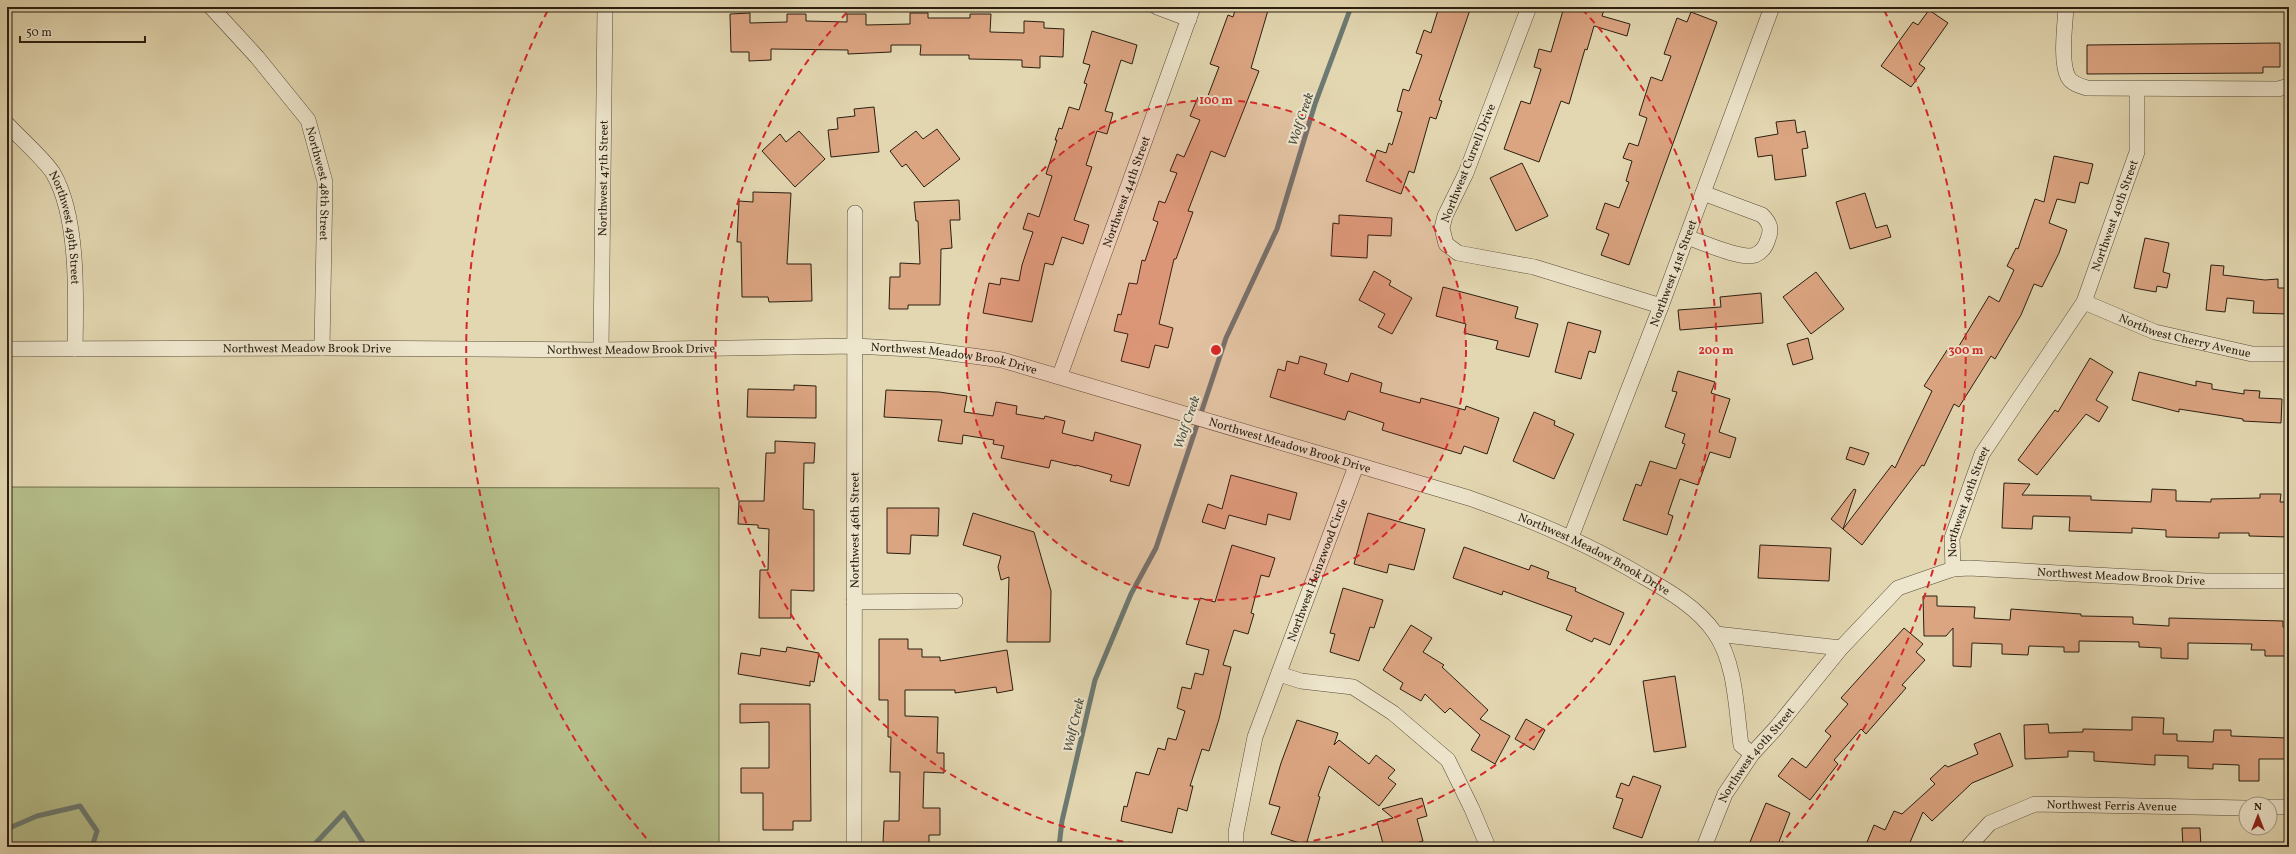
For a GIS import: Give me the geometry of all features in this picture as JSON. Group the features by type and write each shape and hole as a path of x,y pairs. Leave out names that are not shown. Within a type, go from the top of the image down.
{"street":[{"name":"Northwest 48th Street","path":"211,7 257,57 308,120 325,182 322,348"},
{"name":"Northwest 47th Street","path":"601,350 605,7"},
{"path":"1157,7 1191,13"},
{"name":"Northwest Currell Drive","path":"1529,7 1466,173 1445,216 1442,228 1446,244 1458,253 1534,267 1661,306"},
{"name":"Northwest 41st Street","path":"1571,537 1661,306 1772,7"},
{"path":"2066,7 2064,65 2069,78 2076,84 2087,88 2278,89 2289,86"},
{"name":"Northwest 44th Street","path":"1060,376 1191,13"},
{"name":"Northwest 40th Street","path":"1704,847 1726,794 1752,754 1776,728 1841,648 1898,588 1953,569 1952,538 1982,454 2084,302 2136,152 2137,89"},
{"name":"Northwest 49th Street","path":"7,124 53,173 68,214 76,286 75,349"},
{"path":"1687,236 1742,256 1755,255 1765,247 1772,231 1768,221 1762,215 1703,193"},
{"name":"Northwest 46th Street","path":"854,847 855,213"},
{"name":"Northwest Cherry Avenue","path":"2084,302 2155,332 2252,354 2289,354"},
{"name":"Northwest Meadow Brook Drive","path":"7,349 322,348 601,350 855,346 929,350 1002,360 1060,376 1356,466 1469,498 1525,517 1571,537 1662,587 1699,614 1716,634 1729,666 1741,744 1752,754"},
{"name":"Northwest Heinzwood Circle","path":"1236,847 1236,832 1255,737 1356,466"},
{"name":"Northwest Meadow Brook Drive","path":"1953,569 2205,581 2289,581"},
{"path":"854,602 955,601"},
{"path":"1716,634 1841,648"},
{"path":"1279,674 1301,681 1353,687 1393,714 1448,760 1472,809 1488,847"},
{"name":"Northwest Ferris Avenue","path":"1968,847 1990,823 2035,804 2238,808"},
{"path":"2278,808 2289,807"}],"green space":[{"path":"7,487 719,488 719,847 7,847"}],"building":[{"path":"1236,7 1269,7 1251,68 1259,71 1225,157 1211,151 1188,211 1193,212 1176,259 1174,259 1159,324 1173,328 1168,348 1155,345 1149,368 1121,361 1128,334 1114,331 1118,314 1121,315 1129,283 1137,284 1142,260 1145,261 1158,222 1153,220 1159,201 1165,203 1177,173 1170,171 1177,154 1184,157 1200,120 1190,116 1198,97 1206,101 1219,67 1210,64 1228,15 1233,17"},
{"path":"1439,7 1471,7 1439,100 1442,101 1436,119 1430,117 1414,173 1409,171 1401,194 1366,181 1377,150 1386,153 1389,143 1392,145 1402,112 1397,111 1403,89 1409,91 1422,55 1416,53 1424,30 1431,33"},
{"path":"1564,7 1605,7 1602,16 1630,24 1627,36 1594,26 1587,50 1585,49 1569,104 1561,101 1539,162 1504,149 1521,101 1530,104 1541,69 1534,67 1539,49 1551,52"},
{"path":"1929,10 1948,23 1919,64 1925,68 1911,87 1881,66 1913,22 1918,25"},
{"path":"1691,12 1717,22 1629,265 1601,255 1609,234 1596,229 1605,203 1619,208 1629,182 1626,181 1632,161 1623,158 1629,143 1638,146 1647,118 1639,115 1651,77 1662,81 1671,56 1664,54 1677,18 1687,22"},
{"path":"750,13 750,23 787,22 787,14 806,14 806,21 847,22 847,14 866,14 866,25 910,24 910,13 928,13 928,18 970,18 970,14 991,14 990,32 1024,33 1024,21 1044,22 1044,28 1064,29 1063,57 1040,56 1040,68 1022,67 1022,60 969,59 969,55 920,55 921,45 891,45 891,52 848,54 848,50 771,49 771,60 749,61 749,52 731,52 730,14"},
{"path":"1092,31 1137,45 1132,64 1121,60 1105,111 1113,113 1107,134 1097,131 1086,165 1092,167 1074,220 1089,225 1083,244 1062,237 1053,265 1045,263 1032,322 983,313 989,283 1000,285 1001,278 1019,281 1022,265 1033,232 1023,229 1028,213 1039,217 1052,176 1046,174 1057,140 1055,140 1059,128 1062,129 1069,107 1079,110 1087,84 1084,83 1090,65 1083,63"},
{"path":"2280,43 2280,67 2263,67 2263,73 2087,74 2087,45"},
{"path":"874,107 879,152 831,157 828,130 838,129 837,118 855,116 854,109"},
{"path":"1795,120 1797,133 1805,131 1808,148 1802,149 1806,176 1775,180 1772,155 1758,157 1755,138 1778,134 1776,122"},
{"path":"937,129 960,159 924,187 906,164 902,167 890,151 916,131 923,139"},
{"path":"799,131 825,159 795,187 762,151 780,134 786,142"},
{"path":"2054,156 2093,164 2088,184 2080,182 2075,203 2057,199 2049,223 2067,230 2059,253 2042,287 2034,284 2021,315 1995,359 1991,356 1959,407 1954,404 1924,466 1922,465 1862,545 1831,519 1854,489 1856,490 1843,529 1892,465 1895,468 1932,391 1924,386 1949,347 1956,351 1989,296 1999,302 2014,270 2007,266 2016,248 2018,249 2035,199 2044,202"},
{"path":"1522,163 1548,216 1516,231 1490,178"},
{"path":"753,192 791,193 787,264 811,264 812,301 769,302 768,297 742,297 741,242 737,242 739,201 753,202"},
{"path":"1865,193 1876,228 1887,225 1891,237 1850,249 1836,202"},
{"path":"959,200 960,220 950,220 952,248 941,249 940,305 908,305 908,309 889,309 890,277 900,277 900,263 920,264 918,221 916,221 914,202"},
{"path":"1339,215 1392,218 1391,236 1368,235 1367,258 1331,256 1333,223 1339,224"},
{"path":"2145,238 2169,243 2163,272 2170,274 2167,288 2157,286 2156,292 2134,288"},
{"path":"2211,265 2224,266 2223,275 2265,280 2278,279 2278,288 2289,288 2289,314 2253,313 2254,301 2227,298 2225,312 2206,310"},
{"path":"1374,271 1391,281 1389,285 1412,298 1392,334 1378,327 1385,314 1359,300"},
{"path":"1816,272 1844,309 1811,334 1783,297"},
{"path":"1443,287 1518,307 1515,318 1538,324 1529,357 1496,349 1498,341 1464,333 1466,324 1436,316"},
{"path":"1761,293 1763,323 1680,330 1678,310 1721,307 1720,297"},
{"path":"1568,322 1601,331 1595,353 1589,351 1581,379 1555,372"},
{"path":"1808,338 1813,359 1793,365 1787,344"},
{"path":"1300,356 1327,364 1324,374 1348,382 1351,373 1382,383 1380,392 1420,403 1421,398 1465,410 1466,406 1499,418 1487,454 1464,446 1461,454 1382,430 1384,423 1348,411 1345,420 1270,397 1278,369 1285,371 1287,361 1298,364"},
{"path":"2090,358 2113,372 2096,400 2108,407 2099,422 2086,414 2037,475 2018,460 2055,410 2058,412"},
{"path":"1678,371 1715,382 1711,393 1730,399 1719,432 1736,438 1730,458 1710,452 1698,485 1680,479 1668,514 1673,516 1667,535 1623,520 1636,484 1641,486 1650,461 1676,469 1685,444 1682,443 1685,434 1665,427 1677,392 1672,391"},
{"path":"2139,372 2196,386 2196,381 2212,384 2212,389 2244,394 2244,390 2260,391 2259,398 2282,399 2281,423 2243,421 2243,419 2179,409 2179,412 2132,400"},
{"path":"794,385 816,386 816,418 747,417 748,389 794,390"},
{"path":"886,390 939,392 967,396 964,412 993,416 996,402 1017,406 1016,414 1044,419 1045,416 1065,421 1062,433 1093,441 1095,432 1141,445 1129,486 1110,481 1112,475 1076,465 1051,460 1049,468 1001,458 1004,446 993,444 994,440 963,435 962,444 938,441 942,420 884,417"},
{"path":"1534,412 1555,421 1554,425 1574,434 1554,479 1513,461"},
{"path":"775,441 815,443 814,463 804,463 803,509 814,510 814,591 791,590 791,618 759,618 760,570 768,570 769,529 758,528 758,525 738,524 739,501 764,501 766,453 775,453"},
{"path":"1850,447 1869,453 1864,465 1846,459"},
{"path":"1231,475 1297,493 1290,520 1268,514 1266,525 1229,515 1225,529 1202,522 1208,504 1222,509"},
{"path":"2004,483 2030,484 2022,495 2091,496 2091,500 2151,502 2152,489 2176,490 2176,501 2211,502 2211,499 2260,498 2260,494 2281,494 2280,502 2289,502 2289,537 2249,536 2249,533 2219,533 2219,538 2166,537 2166,530 2132,528 2132,533 2069,531 2070,517 2033,516 2032,529 2002,528"},
{"path":"887,508 939,508 938,536 911,535 910,554 887,553"},
{"path":"973,513 1034,532 1051,591 1050,642 1007,642 1009,577 1001,580 998,567 1001,556 963,545"},
{"path":"1368,513 1425,529 1414,570 1389,564 1387,573 1354,564"},
{"path":"1232,545 1275,558 1269,577 1261,575 1251,613 1254,614 1248,634 1234,630 1223,665 1231,667 1219,719 1209,751 1202,749 1190,786 1193,786 1187,811 1178,808 1172,833 1121,821 1124,806 1127,807 1136,772 1149,775 1158,748 1165,750 1168,738 1176,740 1185,711 1177,708 1182,687 1191,689 1195,673 1203,675 1209,650 1186,644 1200,598 1215,602"},
{"path":"1760,545 1831,548 1829,581 1758,578"},
{"path":"1464,547 1529,570 1531,565 1549,572 1547,578 1576,588 1575,591 1624,613 1610,645 1594,638 1592,642 1566,630 1572,616 1503,591 1502,595 1453,578"},
{"path":"1343,588 1383,600 1374,628 1370,627 1359,661 1330,652 1335,634 1330,633"},
{"path":"1923,596 1937,596 1937,606 1975,607 1974,618 2010,620 2011,609 2081,614 2081,616 2133,617 2133,624 2169,626 2169,618 2283,621 2283,627 2289,627 2289,656 2265,656 2265,650 2251,650 2252,644 2188,643 2188,659 2161,658 2161,648 2139,647 2139,642 2079,641 2079,652 2064,652 2064,647 2029,646 2028,655 2002,654 2002,644 1972,643 1971,667 1953,666 1953,628 1946,636 1924,636"},
{"path":"1411,625 1432,638 1423,652 1444,665 1442,667 1488,710 1480,719 1510,736 1495,764 1471,750 1480,735 1450,708 1445,713 1425,694 1421,701 1400,689 1403,683 1383,670"},
{"path":"1904,628 1923,644 1916,652 1925,660 1902,685 1906,688 1866,734 1861,729 1834,760 1838,764 1810,800 1778,776 1792,758 1806,768 1831,736 1825,731 1848,704 1841,698"},
{"path":"879,639 908,639 908,649 922,649 922,657 940,657 940,661 1007,650 1013,690 997,693 996,687 955,693 955,690 905,690 905,716 938,717 937,753 944,753 944,773 924,772 923,808 940,808 940,835 929,835 929,844 883,843 884,821 899,821 900,772 890,772 891,737 888,737 888,700 879,700"},
{"path":"787,647 819,653 814,682 810,681 810,686 738,674 741,653 760,656 761,648 786,652"},
{"path":"1675,676 1686,747 1654,752 1643,681"},
{"path":"740,704 810,704 811,821 793,821 793,830 763,830 763,793 741,793 741,768 769,768 769,722 740,723"},
{"path":"2132,717 2164,718 2163,734 2177,734 2177,741 2213,742 2214,730 2231,730 2231,736 2289,738 2289,759 2259,759 2259,781 2239,781 2239,765 2213,764 2213,769 2188,768 2188,756 2155,755 2155,765 2094,761 2094,752 2068,751 2068,757 2025,759 2024,725 2048,724 2049,733 2083,732 2083,729 2132,730"},
{"path":"1526,719 1545,730 1534,750 1515,739"},
{"path":"1297,720 1338,733 1334,745 1339,740 1369,764 1376,755 1395,770 1388,778 1396,784 1379,806 1329,766 1318,796 1320,797 1306,845 1271,834 1280,807 1269,804 1281,763"},
{"path":"2000,733 2013,766 1972,783 1932,821 1923,812 1908,847 1865,847 1874,825 1885,830 1894,811 1902,814 1935,784 1930,779 1945,765 1948,767 1978,754 1974,744"},
{"path":"1633,776 1661,786 1642,838 1613,828 1623,799 1616,797 1621,783 1629,786"},
{"path":"1422,798 1427,816 1417,819 1423,841 1403,847 1384,847 1377,822 1393,818 1382,809"},
{"path":"1766,803 1790,813 1777,847 1748,847"},
{"path":"2182,828 2200,828 2201,847 2183,847"}],"waterway":[{"name":"Wolf Creek","path":"1059,847 1062,821 1095,680 1131,594 1156,548 1226,338 1277,229 1315,104 1351,7"},
{"path":"7,829 37,816 80,806 97,831 92,847"},
{"path":"312,847 344,813 366,847"}]}
